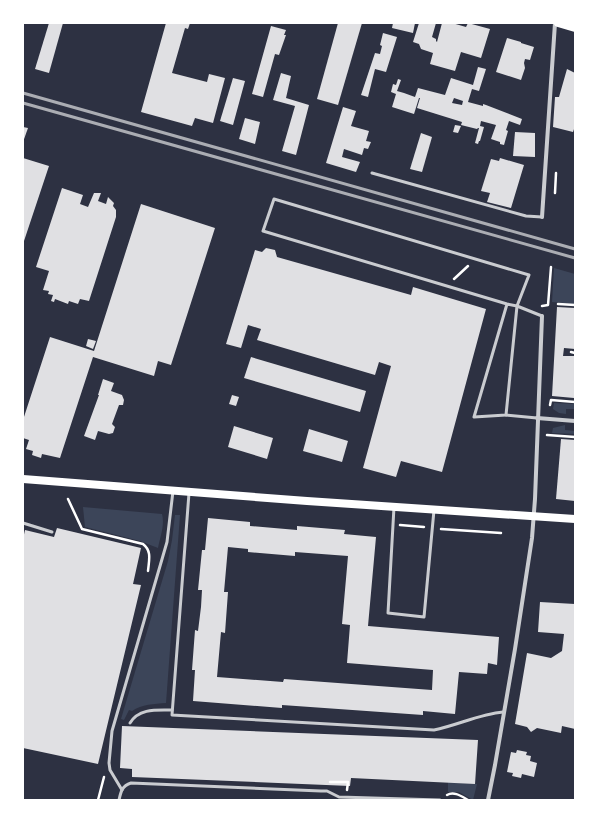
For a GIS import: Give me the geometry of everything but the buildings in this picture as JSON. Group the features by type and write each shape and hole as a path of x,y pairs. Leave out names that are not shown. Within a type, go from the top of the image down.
{"main road":[{"path":"557,23 575,28"},
{"path":"23,479 434,510 534,515 575,519"}],"street":[{"path":"542,217 557,23"},
{"path":"488,800 522,605 532,538 542,316"},
{"path":"538,418 575,421"}],"lane":[{"path":"372,173 526,216 542,217"},
{"path":"506,415 517,306 529,275 274,199 263,231 517,306 542,316"},
{"path":"507,304 474,417 506,415 538,418"},
{"path":"122,790 110,770 109,763 112,731 167,542 173,491"},
{"path":"189,492 172,715 434,730 491,713 503,712"},
{"path":"394,507 388,613 424,617 434,510"},
{"path":"23,523 52,532"},
{"path":"130,723 134,717 140,713 156,710 172,710"},
{"path":"119,800 122,790 126,785 138,783 327,791 339,797 440,800"}],"path":[{"path":"447,286 475,259"},
{"path":"542,316 542,305 548,305 551,267"},
{"path":"558,304 575,305"},
{"path":"571,352 575,353"},
{"path":"550,405 551,400 575,402"},
{"path":"548,435 575,437"},
{"path":"68,499 82,529 144,544 150,552 148,573"},
{"path":"399,525 424,527"},
{"path":"442,529 501,534"},
{"path":"98,800 104,777 107,771 110,770"},
{"path":"440,800 449,794 458,794 468,800"}],"shaded area":[{"path":"554,268 575,274 575,304 552,302"},
{"path":"554,403 575,404 575,409 566,409 566,414 559,413 553,409"},
{"path":"565,425 565,430 575,431 575,434 552,433 553,428"},
{"path":"83,507 162,514 163,527 158,548 140,541 85,527"},
{"path":"175,515 180,515 166,703 148,705 132,711 129,710 124,720 121,719 168,561"},
{"path":"448,782 477,784 473,800 459,792 448,792"}],"railway":[{"path":"23,93 575,249"},
{"path":"23,103 575,258"}]}
